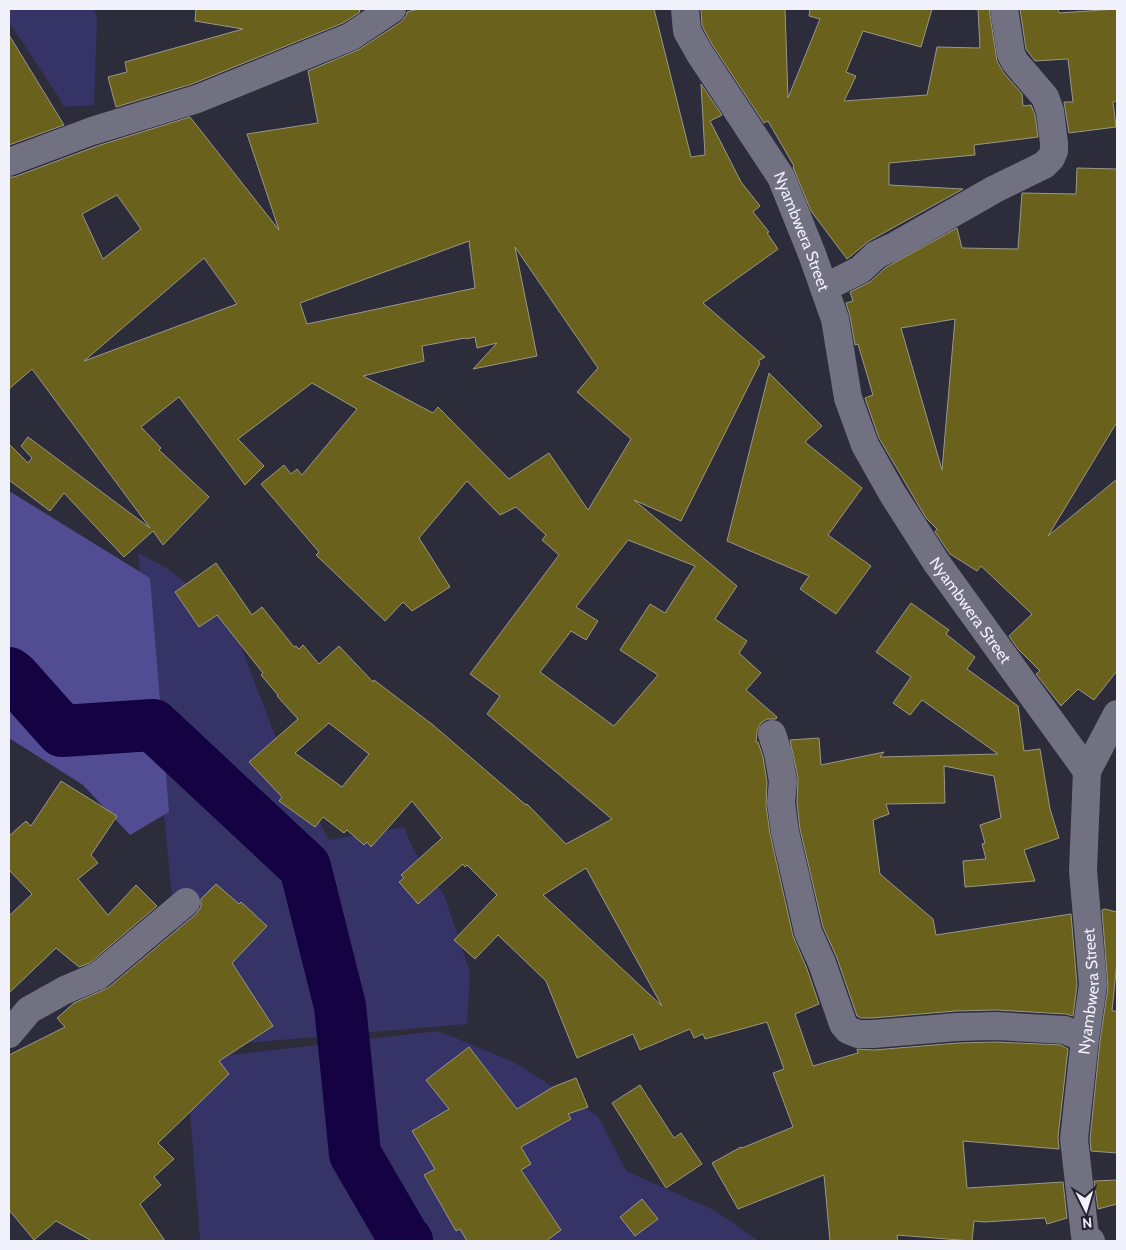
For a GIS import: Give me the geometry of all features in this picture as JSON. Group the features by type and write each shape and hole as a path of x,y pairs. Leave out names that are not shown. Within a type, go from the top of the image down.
{"street":[{"path":"9,162 92,131 197,99 350,37 392,9"},
{"name":"Nyambwera Street","path":"685,9 687,31 700,54 781,177 834,319 848,398 865,445 892,493 936,562 1087,771 1084,871 1093,985 1074,1139 1085,1236 1091,1241"},
{"path":"824,288 860,270 876,255 994,189 1044,165 1051,158 1054,151 1054,143 1050,111 1044,97 1015,62 1011,54 1004,9"},
{"path":"1087,771 1117,714"},
{"path":"772,734 778,753 783,781 781,803 785,832 808,932 822,963 843,1024 848,1030 858,1034 873,1034 957,1027 996,1026 1065,1030 1085,1039"},
{"path":"9,1034 29,1010 65,990 98,976 186,902"}],"shaded area":[{"path":"9,9 94,9 97,18 94,105 65,107 9,22"},
{"path":"9,491 150,578 169,812 130,835 83,785 9,738"},
{"path":"138,553 167,568 231,620 274,733 329,840 404,827 413,849 444,895 470,973 467,1024 187,1048"},
{"path":"438,1031 514,1062 598,1116 626,1171 714,1210 759,1241 200,1241 186,1060"}],"building":[{"path":"196,9 359,9 360,12 343,23 192,84 116,107 108,77 127,72 125,62 243,29 195,21"},
{"path":"418,9 654,9 691,157 705,155 701,84 722,115 710,121 741,182 760,206 753,212 769,232 767,233 778,249 703,303 765,357 758,361 760,363 681,521 634,500 737,586 715,619 747,641 739,653 761,673 746,690 777,717 776,719 767,719 761,723 757,731 756,742 758,742 763,757 767,782 766,805 770,834 793,936 819,1004 795,1014 813,1066 858,1053 857,1049 874,1050 996,1042 1061,1045 1068,1049 1058,1137 1059,1149 963,1141 967,1188 1063,1182 1067,1218 1047,1224 1045,1218 974,1221 972,1241 897,1235 898,1241 830,1241 824,1175 738,1209 712,1163 741,1147 793,1127 773,1073 784,1069 767,1022 705,1039 703,1034 694,1038 690,1029 640,1050 633,1034 577,1058 546,981 498,935 475,959 454,940 497,895 467,865 465,867 463,864 418,904 399,882 404,878 401,875 442,838 412,801 371,847 367,842 364,845 347,830 344,833 323,817 315,827 279,801 282,797 249,762 298,719 277,696 261,675 263,673 217,615 199,627 175,592 216,563 252,615 262,607 294,647 296,646 299,649 303,645 319,664 339,646 373,682 374,680 433,725 527,804 566,844 612,819 487,714 500,696 470,674 559,555 542,540 546,535 516,507 500,515 467,481 419,538 450,587 412,611 403,602 385,621 316,555 319,552 261,484 284,465 291,474 297,469 302,475 357,409 312,383 238,439 264,466 245,485 179,397 141,427 161,448 159,450 209,497 163,545 153,531 124,557 64,493 50,511 9,480 9,444 28,463 32,458 21,446 28,437 150,528 32,369 9,389 9,177 14,177 97,146 190,117 279,230 247,134 318,123 308,71 358,50 401,22 407,12","holes":["117,195 141,229 103,259 82,214","469,241 475,288 307,324 300,303","515,247 598,368 577,392 631,439 588,510 549,453 509,479 438,407 433,413 363,376 424,361 422,346 475,337 477,348 497,343 473,369 537,356","204,258 237,304 84,361","628,540 695,566 665,613 650,604 620,650 658,675 614,726 540,672 571,631 586,640 598,621 576,607","329,723 369,754 342,787 295,753","586,868 662,1006 543,895"]},
{"path":"701,9 785,9 788,98 820,19 809,16 810,9 932,9 921,47 863,31 846,72 856,76 844,101 927,95 937,47 980,48 978,9 989,9 997,61 1003,72 1022,94 1023,106 1031,105 1035,115 1038,137 974,145 975,155 889,163 889,185 963,189 869,241 847,259 811,211 794,166 768,121 764,123 713,46 702,26"},
{"path":"1020,9 1058,9 1059,13 1117,9 1117,101 1113,102 1116,127 1069,133 1064,102 1073,102 1068,59 1035,61 1026,49"},
{"path":"9,35 64,125 9,145"},
{"path":"1077,168 1117,169 1117,422 1048,536 1117,479 1117,671 1094,700 1078,689 1061,706 1036,674 1040,671 1018,649 1009,636 1032,614 981,566 977,571 950,554 935,532 937,529 926,518 879,438 865,398 873,395 858,344 855,345 846,303 853,301 850,292 870,282 885,268 957,228 962,248 1018,249 1022,193 1076,194","holes":["955,319 942,470 901,328"]},
{"path":"769,373 822,426 805,442 862,488 828,535 871,566 836,614 800,589 809,576 727,541"},
{"path":"911,603 949,630 946,634 975,657 967,669 1018,706 1024,751 1040,749 1050,809 1059,838 1024,850 1035,881 965,887 963,861 986,859 982,844 985,843 980,825 1001,818 994,776 944,766 945,803 886,804 889,814 873,820 880,874 933,919 936,935 1071,914 1077,985 1073,1016 996,1010 956,1011 872,1018 857,1016 837,958 823,927 800,829 797,803 798,778 790,740 819,738 821,765 884,752 880,757 998,754 922,700 910,715 893,703 911,677 876,652"},
{"path":"61,781 117,816 91,855 98,863 78,879 108,915 136,885 157,906 90,963 79,967 56,948 9,993 9,916 32,894 9,870 9,836 26,821 31,826"},
{"path":"216,884 239,904 241,902 267,926 232,963 273,1026 219,1061 229,1074 158,1143 174,1159 154,1177 161,1185 140,1204 165,1241 92,1241 56,1221 34,1240 9,1210 9,1055 65,1027 57,1018 74,1003 108,988 196,914 201,907 201,899"},
{"path":"1102,910 1117,912 1117,961 1112,1011 1117,1011 1117,1153 1091,1151 1090,1139 1100,1041 1108,987"},
{"path":"469,1047 517,1109 553,1087 576,1078 588,1107 568,1114 571,1119 521,1147 531,1164 521,1170 561,1230 546,1241 467,1241 460,1229 456,1231 424,1175 435,1169 412,1131 449,1109 426,1080"},
{"path":"640,1085 674,1138 681,1133 702,1164 666,1188 612,1103"},
{"path":"1117,1180 1117,1204 1098,1209 1094,1181"},
{"path":"642,1199 658,1219 635,1236 620,1217"}],"waterway":[{"path":"9,673 62,731 153,725 305,867 340,1006 355,1154 407,1241"},
{"path":"9,684 14,677"}]}
